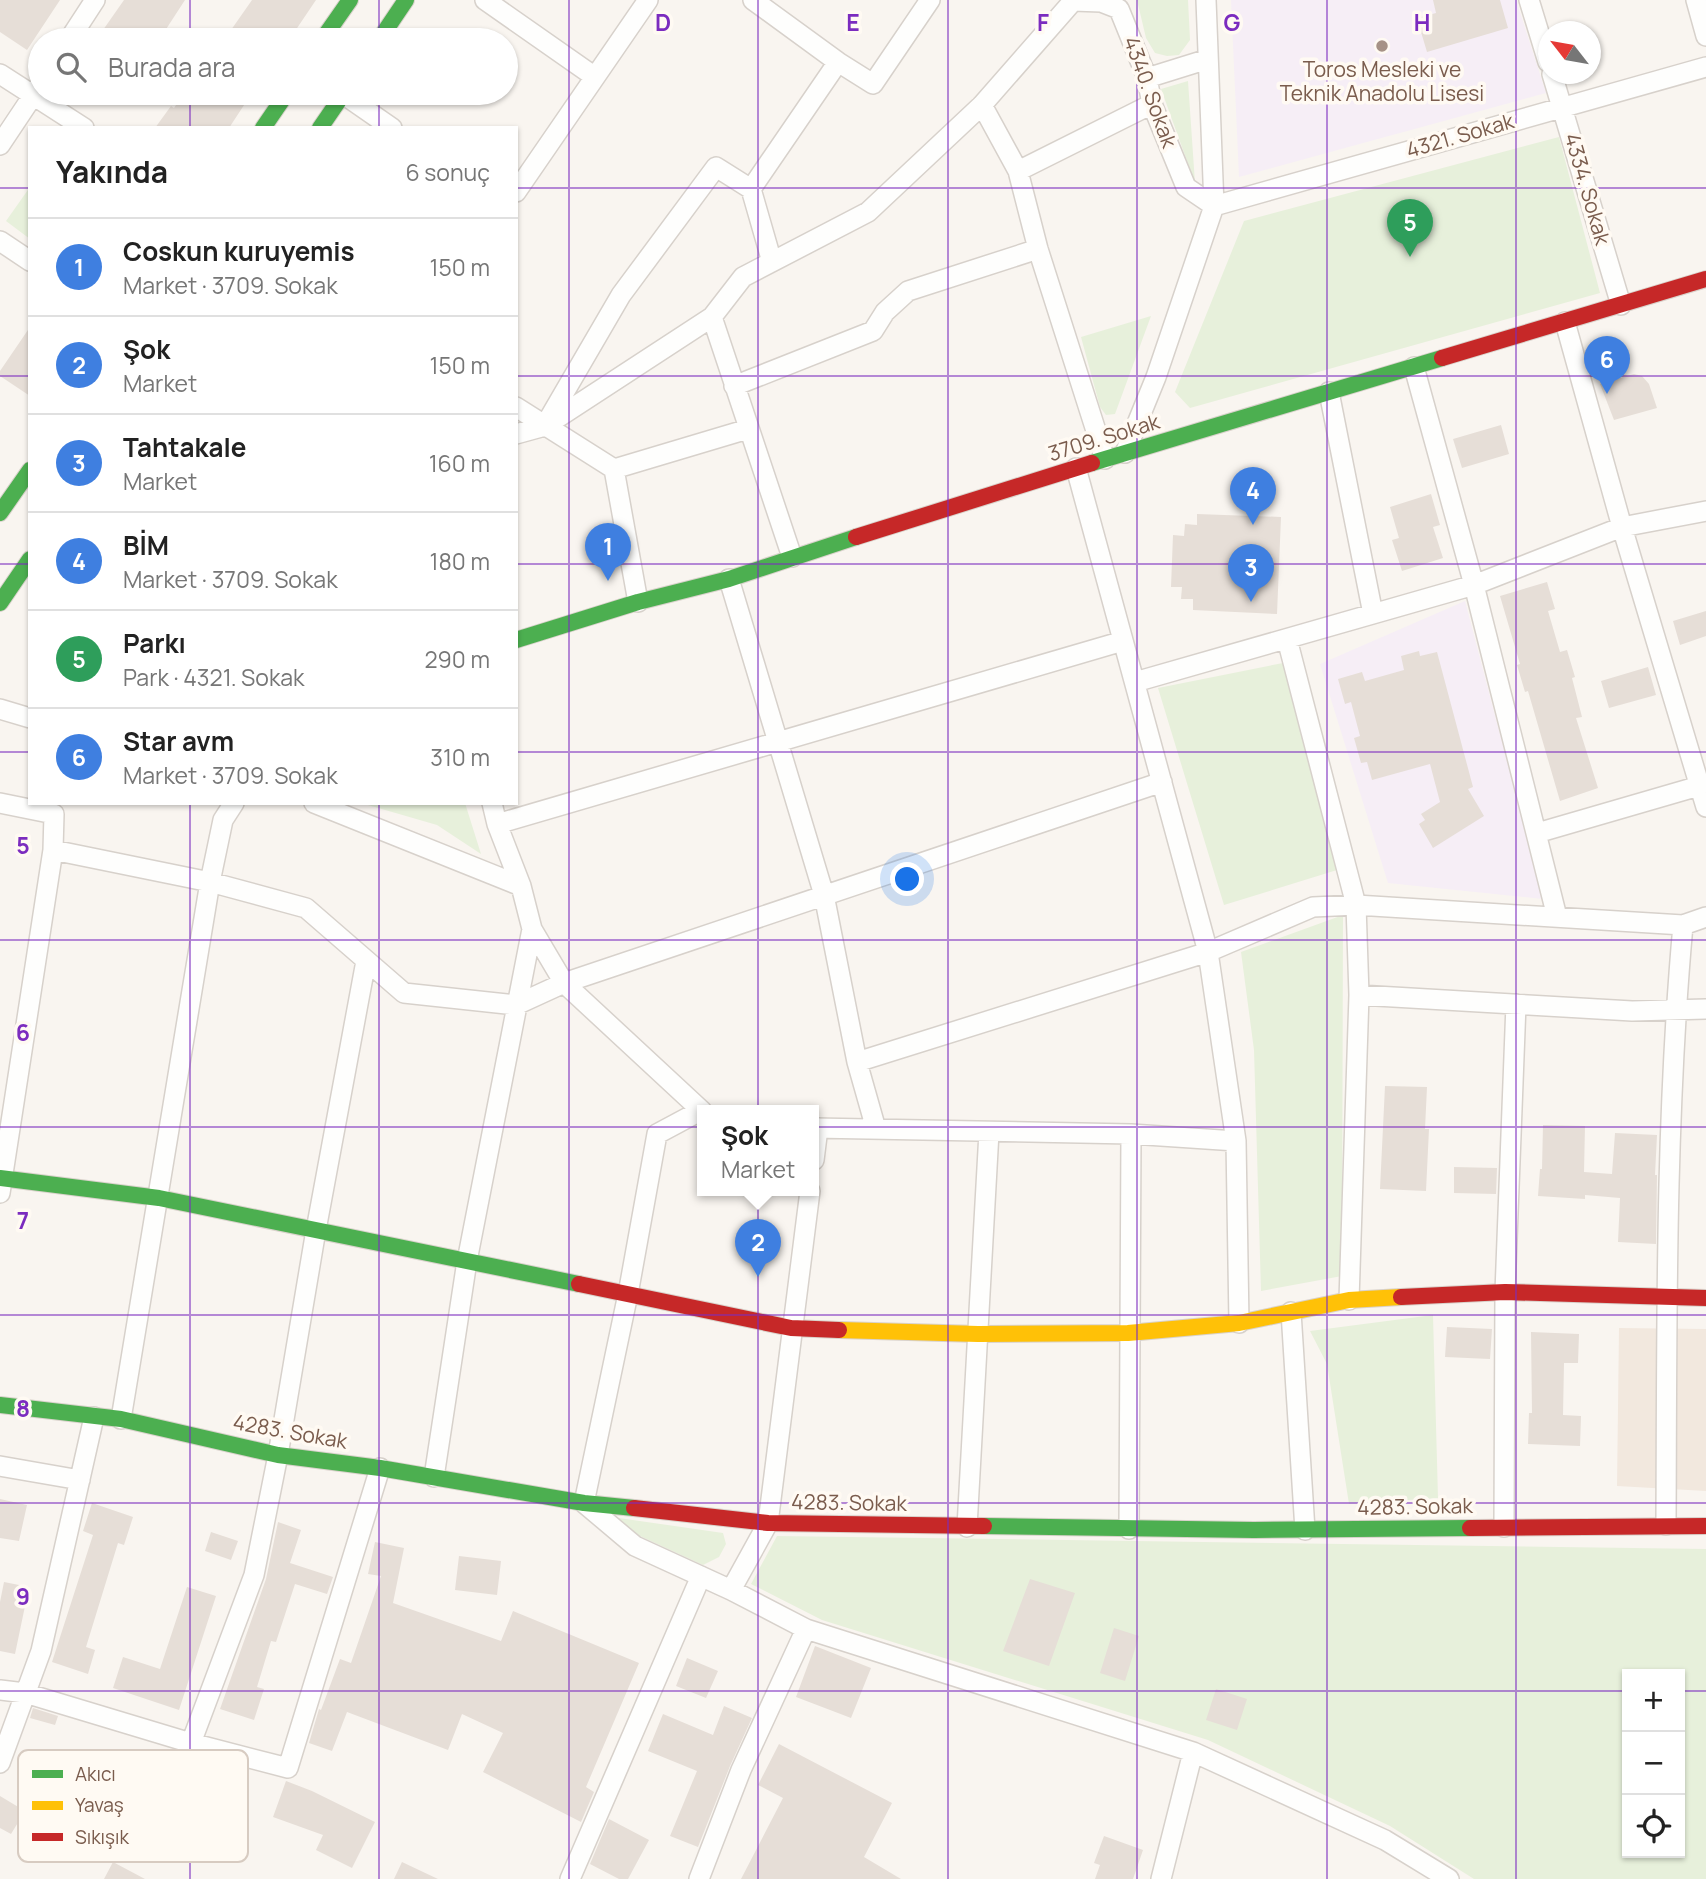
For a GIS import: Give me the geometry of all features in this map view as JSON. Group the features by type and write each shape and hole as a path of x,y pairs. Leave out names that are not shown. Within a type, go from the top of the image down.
{"street":[{"path":"77,28 95,0"},
{"path":"331,28 350,0"},
{"path":"387,28 407,0"},
{"path":"485,0 596,77"},
{"path":"518,189 648,0"},
{"path":"753,0 873,84 930,0"},
{"path":"1125,453 1156,377 1214,206 1206,0"},
{"path":"1529,0 1538,28"},
{"path":"1696,0 1706,36"},
{"path":"518,433 545,425 712,317 744,278 868,212 982,104 1074,1"},
{"name":"4340. Sokak","path":"1074,1 1101,2 1119,9 1147,78 1152,104 1186,187 1214,206"},
{"path":"1147,78 1209,58"},
{"path":"751,189 838,62"},
{"name":"4321. Sokak","path":"1214,206 1706,67"},
{"path":"0,74 28,86"},
{"name":"4334. Sokak","path":"1555,84 1621,305"},
{"path":"0,145 28,103"},
{"path":"982,104 1018,171 1038,249 1105,459"},
{"path":"1018,171 1152,104"},
{"path":"56,105 82,126"},
{"path":"264,126 279,105"},
{"path":"321,126 335,105"},
{"path":"360,105 389,126"},
{"path":"545,425 621,295 716,167 751,189 772,262"},
{"path":"0,240 28,260"},
{"path":"734,386 873,331 885,312 908,291 1038,249"},
{"name":"3709. Sokak","path":"518,639 638,602 729,579 1105,459 1706,279"},
{"path":"712,317 792,557"},
{"path":"1565,322 1622,527 1706,807"},
{"path":"1414,367 1474,585 1557,917"},
{"path":"1329,392 1373,614"},
{"path":"518,408 614,469 638,602"},
{"path":"614,469 748,429"},
{"path":"1076,468 1208,952 1236,1141 1240,1323"},
{"path":"0,513 28,473"},
{"path":"1135,682 1474,585 1622,527 1706,512"},
{"path":"0,603 28,562"},
{"path":"729,579 824,895 857,1062 876,1129"},
{"path":"1287,639 1356,905 1359,995 1349,1300"},
{"path":"497,824 1123,640"},
{"path":"0,709 28,717"},
{"path":"53,850 209,882 306,908 404,993 516,1004 564,983 1162,782"},
{"path":"1536,833 1699,786"},
{"path":"0,803 54,814 53,850 1,1183 159,1198 791,1328 978,1334 1128,1333 1240,1323 1349,1300 1505,1292 1706,1298"},
{"path":"121,1419 209,882 223,820 233,805"},
{"path":"319,805 521,886"},
{"path":"492,805 521,886 532,929 564,983 697,1107"},
{"path":"857,1062 1208,952 1313,907 1356,905 1683,925 1706,917"},
{"path":"1666,1525 1667,1296 1675,1010 1683,925"},
{"path":"434,1477 467,1261 532,929"},
{"path":"191,1743 254,1575 366,961"},
{"path":"1359,995 1632,1011 1706,1009"},
{"path":"1504,1527 1505,1292 1516,1004"},
{"path":"697,1113 657,1134 628,1294 584,1503 635,1546 731,1590 806,1629 1193,1752 1385,1840 1425,1872 1449,1879"},
{"path":"819,1128 1131,1134 1236,1141"},
{"path":"967,1527 989,1132"},
{"path":"1129,1529 1131,1134"},
{"path":"731,1590 768,1523 809,1196"},
{"path":"1291,1312 1306,1530"},
{"name":"4283. Sokak","path":"0,1405 121,1419 278,1455 380,1468 584,1503 768,1523 1306,1530 1706,1526"},
{"path":"0,1763 41,1651 94,1417"},
{"path":"0,1466 80,1480"},
{"path":"248,1758 288,1768 380,1468"},
{"path":"569,1879 701,1576"},
{"path":"699,1879 741,1770 806,1629"},
{"path":"0,1690 25,1693 218,1750"},
{"path":"1161,1879 1193,1752"}],"shaded area":[{"name":"Toros Mesleki ve Teknik Anadolu Lisesi","path":"1231,0 1516,0 1538,68 1538,84 1543,84 1546,93 1239,177"},
{"path":"1465,601 1543,899 1388,883 1320,664"},
{"path":"1619,1328 1706,1329 1706,1491 1617,1486"}],"green space":[{"path":"1137,0 1188,0 1190,40 1179,55 1155,53 1146,38"},
{"path":"1188,81 1195,183 1161,89"},
{"path":"1559,137 1600,293 1190,408 1175,392 1244,221"},
{"path":"28,190 28,238 6,221"},
{"path":"1151,316 1115,414 1106,415 1100,407 1081,337"},
{"path":"1283,663 1337,870 1224,905 1158,688"},
{"path":"368,805 466,805 481,854 437,825"},
{"path":"1343,915 1342,1276 1261,1291 1254,1050 1241,952"},
{"path":"1433,1315 1438,1498 1349,1504 1327,1364 1310,1331"},
{"path":"612,1517 723,1533 726,1544 719,1557 703,1565 629,1531"},
{"path":"777,1536 1706,1549 1706,1879 1474,1879 1390,1826 1208,1740 822,1620 751,1584"}],"building":[{"path":"0,0 60,0 42,28 28,28 27,50 0,32"},
{"path":"124,0 185,0 167,28 104,28"},
{"path":"252,0 316,0 297,28 232,28"},
{"path":"1433,0 1500,0 1508,28 1427,52 1421,32 1417,33 1413,19 1436,13"},
{"path":"176,105 244,105 230,126 156,126 171,106 174,108"},
{"path":"28,330 28,395 0,376 0,371"},
{"path":"1634,374 1642,376 1649,384 1657,408 1614,420 1600,384"},
{"path":"1501,425 1509,454 1462,468 1453,439"},
{"path":"1431,494 1440,525 1433,527 1443,558 1402,571 1392,540 1399,538 1390,507"},
{"path":"1197,514 1281,517 1277,614 1193,610 1193,599 1181,599 1182,587 1171,587 1173,535 1184,536 1185,524 1197,525"},
{"path":"1547,582 1555,609 1548,611 1560,652 1567,650 1575,677 1572,678 1582,717 1576,718 1598,788 1560,801 1528,691 1525,692 1517,665 1520,664 1500,596"},
{"path":"1706,611 1706,636 1680,645 1673,621"},
{"path":"1419,651 1420,656 1437,652 1473,787 1468,789 1484,816 1433,848 1419,824 1425,820 1421,814 1440,802 1430,764 1372,780 1367,762 1361,763 1354,738 1360,736 1351,702 1345,704 1338,679 1362,672 1365,681 1404,670 1401,656"},
{"path":"1648,667 1656,695 1609,708 1601,681"},
{"path":"1385,1086 1427,1087 1425,1129 1429,1129 1426,1191 1380,1189"},
{"path":"1543,1125 1585,1126 1584,1172 1612,1174 1615,1133 1657,1135 1656,1244 1618,1242 1620,1198 1585,1195 1585,1199 1538,1196"},
{"path":"1454,1167 1497,1168 1496,1194 1454,1193"},
{"path":"1447,1327 1492,1329 1490,1359 1445,1357"},
{"path":"1531,1332 1579,1334 1578,1363 1564,1363 1563,1415 1581,1416 1580,1446 1528,1444 1529,1413 1532,1413"},
{"path":"0,1499 27,1505 19,1541 0,1538"},
{"path":"92,1503 133,1517 124,1545 118,1543 86,1647 95,1650 88,1674 52,1662 93,1535 83,1531"},
{"path":"278,1522 301,1530 290,1563 333,1577 327,1594 295,1584 276,1642 271,1641 257,1687 264,1689 254,1720 220,1709 266,1579"},
{"path":"211,1532 238,1541 231,1560 205,1551"},
{"path":"375,1542 404,1548 393,1603 501,1641 513,1611 639,1663 586,1787 594,1792 581,1822 483,1772 503,1733 462,1714 448,1750 347,1712 332,1751 309,1743 319,1709 321,1710 340,1659 351,1663 381,1576 368,1574"},
{"path":"459,1556 501,1561 497,1595 455,1590"},
{"path":"1030,1579 1075,1593 1049,1666 1003,1651"},
{"path":"4,1582 29,1587 15,1654 0,1651 0,1602"},
{"path":"187,1587 216,1596 179,1710 113,1688 123,1657 160,1669"},
{"path":"1114,1628 1139,1636 1125,1681 1100,1673"},
{"path":"815,1646 871,1668 851,1718 796,1697"},
{"path":"687,1658 718,1671 706,1698 676,1686"},
{"path":"1216,1689 1247,1699 1237,1730 1206,1720"},
{"path":"724,1706 752,1718 698,1847 670,1836 697,1771 648,1751 663,1714 713,1735"},
{"path":"33,1708 58,1716 55,1725 30,1718"},
{"path":"779,1744 892,1803 864,1857 901,1879 741,1879 783,1798 758,1785"},
{"path":"286,1781 375,1822 352,1868 316,1850 323,1835 273,1817"},
{"path":"0,1796 18,1807 18,1822 11,1834 0,1828"},
{"path":"609,1819 649,1840 628,1879 619,1879 590,1864"},
{"path":"1104,1836 1143,1850 1133,1879 1095,1879 1100,1865 1094,1863"},
{"path":"113,1862 145,1879 104,1879"},
{"path":"402,1862 438,1879 394,1879"}],"traffic: fast":[{"path":"330,28 350,0"},
{"path":"387,28 406,0"},
{"path":"264,126 279,105"},
{"path":"321,126 336,105"},
{"path":"1092,463 1442,358"},
{"path":"0,513 28,473"},
{"path":"518,639 638,602 729,579 856,537"},
{"path":"0,603 28,562"},
{"path":"0,1178 159,1198 579,1284"},
{"path":"0,1405 121,1419 278,1455 380,1468 584,1503 634,1508"},
{"path":"984,1526 1254,1530 1470,1528"}],"traffic: slow":[{"path":"839,1330 978,1334 1128,1333 1239,1323 1349,1300 1401,1297"}],"traffic: jam":[{"path":"1442,358 1706,279"},
{"path":"856,537 1092,463"},
{"path":"579,1284 791,1328 839,1330"},
{"path":"1401,1297 1505,1292 1706,1298"},
{"path":"634,1508 768,1523 984,1526"},
{"path":"1470,1528 1706,1526"}],"place":[{"name":"Toros Mesleki ve Teknik Anadolu Lisesi","path":"1382,46"},
{"name":"Parkı","path":"1410,257"},
{"name":"Star avm","path":"1607,394"},
{"name":"BİM","path":"1253,525"},
{"name":"Coskun kuruyemis","path":"608,581"},
{"name":"Tahtakale","path":"1251,602"},
{"name":"Şok","path":"758,1277"}]}
